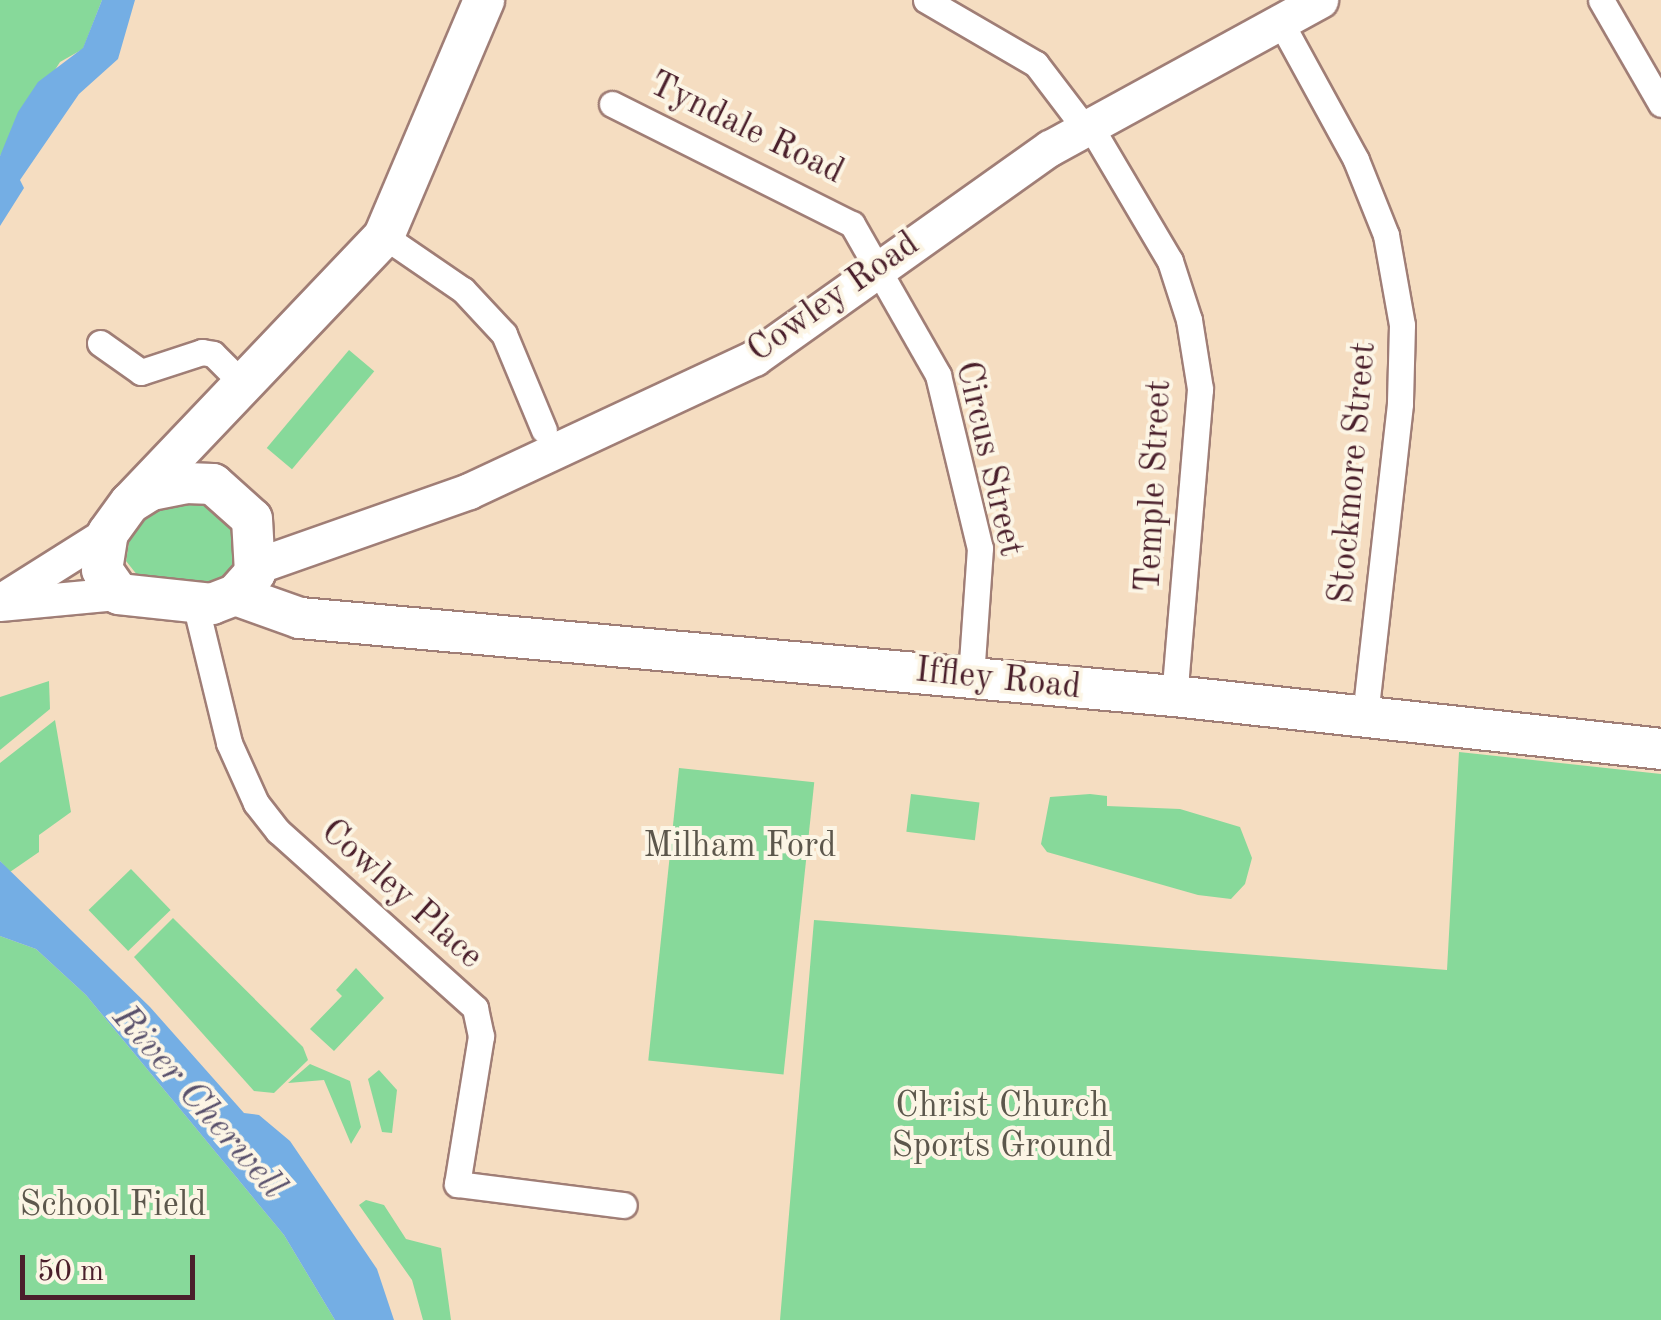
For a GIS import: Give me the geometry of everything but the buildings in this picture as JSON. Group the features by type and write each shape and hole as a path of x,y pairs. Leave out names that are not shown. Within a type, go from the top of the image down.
{"main road":[{"path":"252,518 234,587 119,594 102,570 119,518 384,236 484,0"},
{"name":"Cowley Road","path":"234,587 320,539 554,455 754,358 1086,126 1320,0"},
{"path":"215,413 200,455 213,484 252,518 283,536 320,539"},
{"path":"119,518 162,485 213,484"},
{"name":"Iffley Road","path":"234,587 285,615 1174,696 1661,748"}],"street":[{"name":"Temple Street","path":"926,0 1036,64 1086,126 1170,262 1190,320 1200,388 1174,696"},
{"path":"1601,0 1661,104"},
{"name":"Stockmore Street","path":"1280,22 1374,205 1402,326 1365,716"},
{"name":"Tyndale Road","path":"612,104 842,214 880,269"},
{"path":"384,236 463,290 504,334 544,430"},
{"name":"Circus Street","path":"880,269 938,375 980,548 971,677"},
{"path":"100,343 140,372 202,352 213,354 243,384"},
{"path":"0,603 119,518"},
{"name":"Cowley Place","path":"234,587 214,683 229,742 256,803 278,831 475,1008 481,1036 457,1184 624,1205"},
{"path":"0,603 119,594"}],"green space":[{"path":"0,0 102,0 83,49 60,62 0,156"},
{"path":"349,350 374,371 292,469 267,448"},
{"path":"184,492 231,513 242,554 224,585 138,576 126,561 131,529 142,514"},
{"path":"49,681 50,709 0,750 0,697"},
{"path":"55,720 71,812 39,835 39,852 10,872 0,861 0,763"},
{"name":"Christ Church Sports Ground","path":"1459,752 1661,774 1661,1320 780,1320 814,920 1447,970"},
{"name":"Milham Ford","path":"679,768 814,782 784,1075 648,1060"},
{"path":"911,794 979,802 975,840 906,832"},
{"path":"1107,796 1107,806 1180,809 1240,827 1252,858 1245,884 1231,899 1198,895 1047,852 1041,844 1050,797"},
{"path":"131,869 171,910 128,951 89,910"},
{"path":"173,918 303,1047 308,1060 274,1093 254,1091 134,957"},
{"name":"School Field","path":"0,936 36,949 86,995 284,1235 335,1320 0,1320"},
{"path":"356,968 384,998 334,1051 310,1029 342,996 336,990"},
{"path":"310,1064 350,1081 361,1127 351,1144 324,1080 288,1083"},
{"path":"379,1070 397,1090 392,1133 382,1132 368,1079"},
{"path":"366,1200 384,1205 406,1239 441,1248 451,1320 423,1320 412,1280 359,1205"}],"water":[{"path":"102,0 135,0 118,59 79,94 20,180 24,188 0,226 0,156 18,112 38,82 83,48"},
{"name":"River Cherwell","path":"0,861 150,1007 244,1113 259,1115 290,1141 377,1269 394,1320 335,1320 284,1235 86,995 36,949 0,936"}]}
